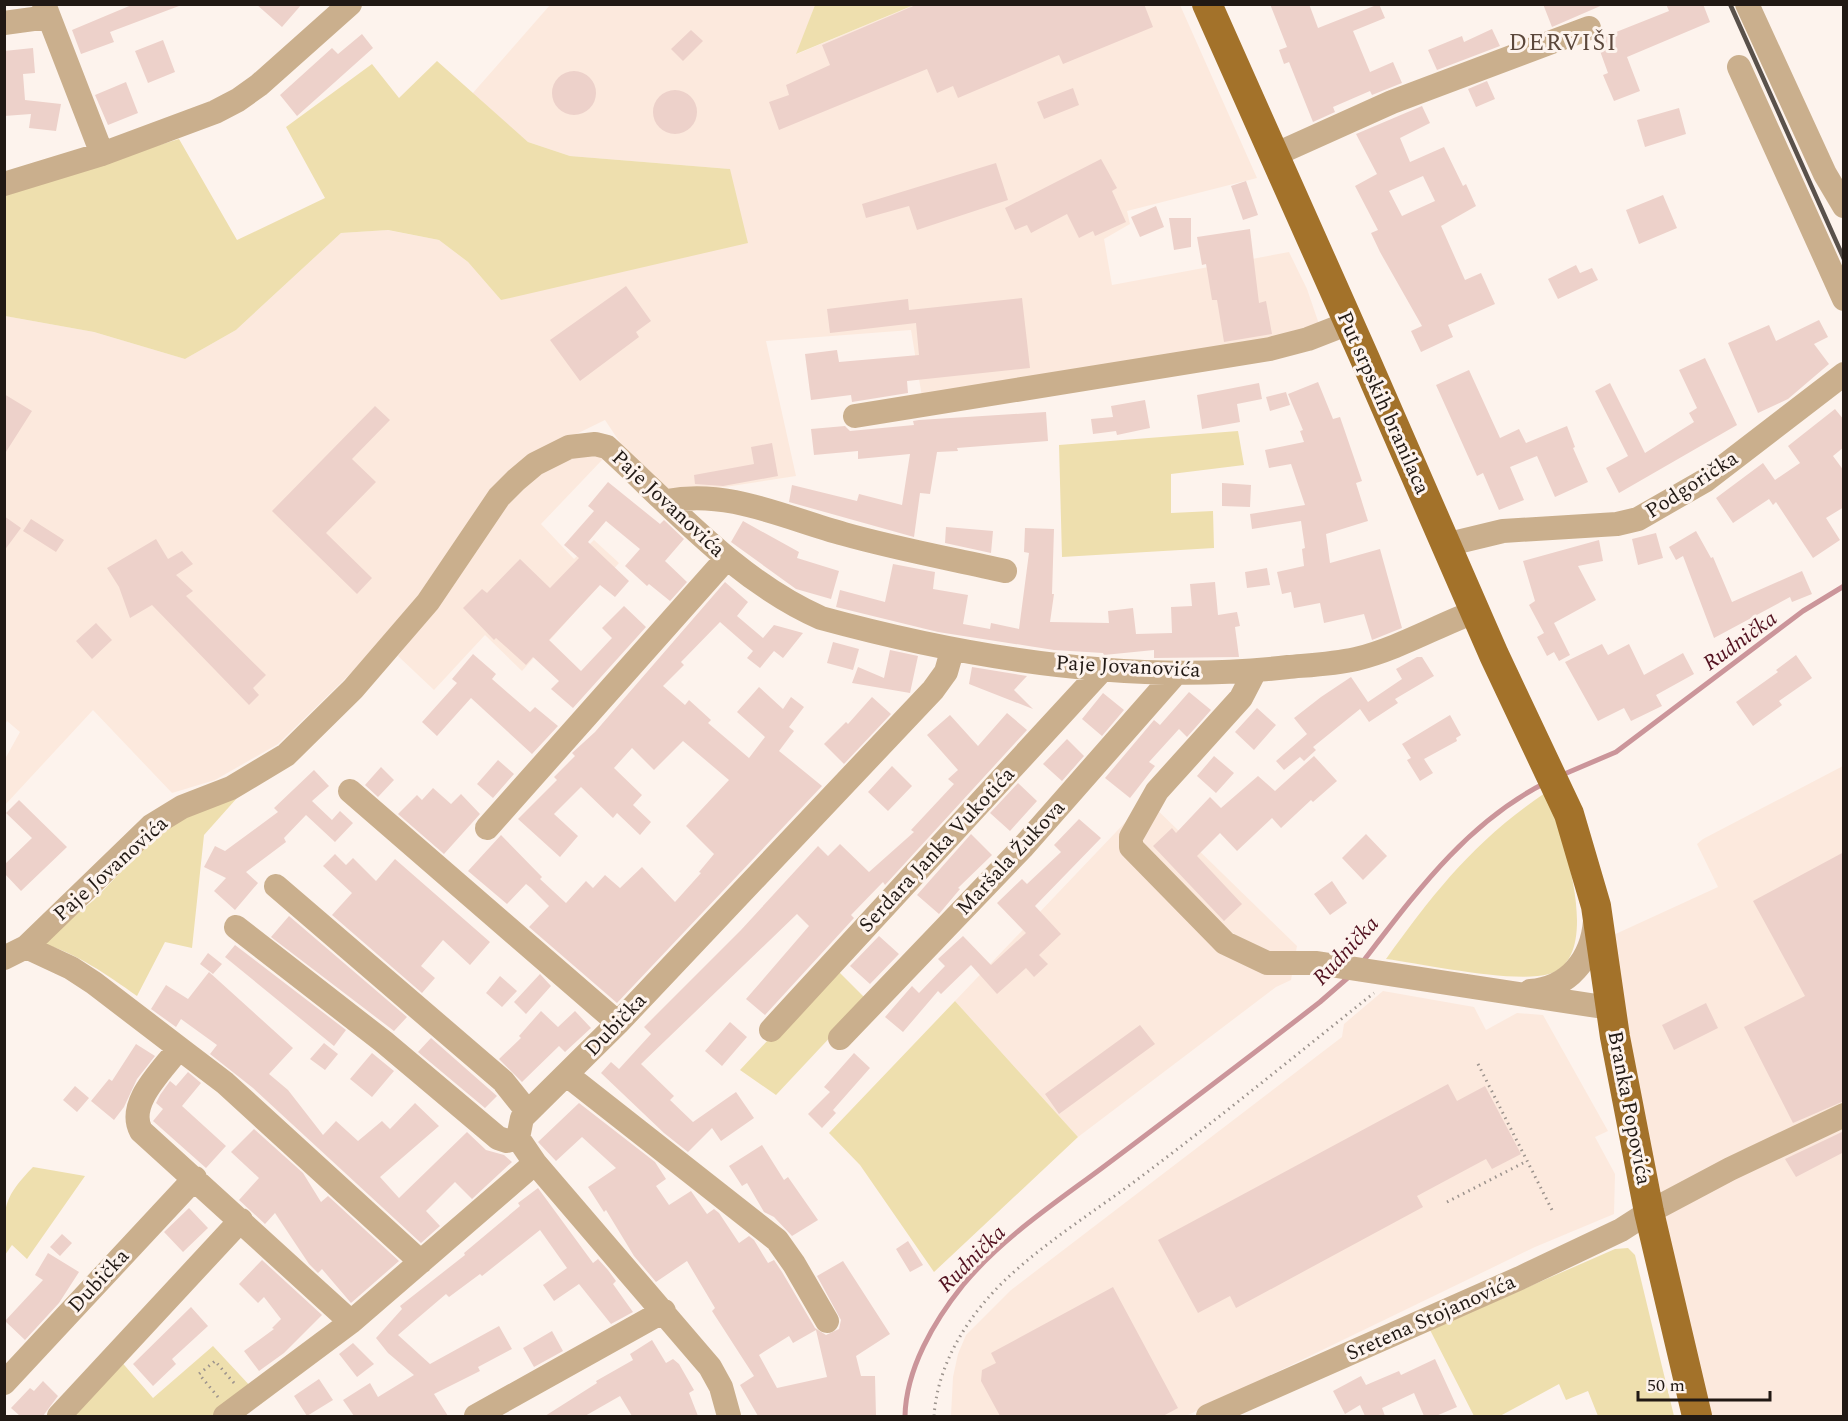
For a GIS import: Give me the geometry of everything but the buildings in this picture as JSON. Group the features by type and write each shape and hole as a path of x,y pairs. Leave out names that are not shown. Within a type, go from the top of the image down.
{"main road":[{"name":"Put srpskih branilaca","path":"1207,4 1474,612 1562,801"},
{"name":"Branka Popovića","path":"1562,801 1569,814 1596,906 1610,1008 1649,1212 1697,1416"}],"street":[{"path":"1747,4 1825,174 1844,206"},
{"path":"4,184 102,154 214,112 238,100 259,86 337,9"},
{"path":"4,23 46,11 102,154"},
{"path":"1274,155 1392,102 1589,28"},
{"path":"1739,67 1844,300"},
{"path":"855,416 1270,349 1308,339 1349,324"},
{"name":"Podgorička","path":"1445,545 1503,531 1617,524 1638,519 1706,480 1844,374"},
{"name":"Paje Jovanovića","path":"15,952 152,826 182,807 231,789 286,755 353,688 428,602 499,497 535,464 569,447 595,444 606,447 726,558 782,599 821,618 952,651 1103,669 1176,673 1256,671 1356,659 1474,612"},
{"path":"667,501 689,497 734,501 845,534 1005,571"},
{"path":"487,828 726,558"},
{"name":"Dubička","path":"518,1138 519,1123 527,1111 567,1075 618,1023 933,690 946,672 952,651"},
{"name":"Serdara Janka Vukotića","path":"771,1030 1103,669"},
{"path":"1256,671 1240,698 1157,791 1131,837 1131,847 1225,942 1267,963 1317,963 1384,983 1512,992 1610,1008"},
{"name":"Maršala Žukova","path":"840,1038 1022,848 1176,673"},
{"path":"350,791 618,1023"},
{"path":"276,886 503,1081 527,1111"},
{"path":"1512,992 1544,990 1560,984 1578,969 1588,953 1593,937 1596,906"},
{"path":"236,927 384,1042 498,1138 507,1140 518,1138 535,1163 710,1367 721,1388 729,1416"},
{"path":"15,952 71,968 225,1083 421,1262"},
{"path":"179,1048 138,1104 137,1123 147,1137 242,1220 351,1322"},
{"path":"567,1075 777,1240 827,1321"},
{"name":"Sretena Stojanovića","path":"1208,1416 1232,1412 1520,1278 1637,1222 1649,1212 1844,1114"},
{"path":"223,1409 351,1322 535,1163"},
{"name":"Dubička","path":"4,1383 195,1178"},
{"path":"59,1416 242,1220"},
{"path":"476,1416 664,1311"}],"path":[{"path":"934,1416 935,1399 947,1363 963,1330 1010,1276 1161,1162 1384,983"},
{"path":"1478,1064 1552,1210"},
{"path":"1447,1202 1527,1161"},
{"path":"223,1409 199,1374 215,1360 237,1387"}],"shaded area":[{"path":"815,4 914,5 796,54"},
{"path":"550,5 815,5 797,54 914,5 1180,5 1257,178 1127,211 1130,224 1104,239 1112,285 1289,252 1307,289 1320,327 1296,337 922,397 911,330 766,341 796,476 667,496 621,444 605,420 566,439 382,643 278,744 215,780 172,793 93,710 5,805 5,759 20,732 7,721 5,725 5,316 94,332 185,359 236,330 341,233 387,230 439,240 468,262 501,300 730,169 570,156 528,142 472,94"},
{"path":"437,61 528,142 570,156 730,169 748,243 501,300 468,262 439,240 388,230 341,233 236,330 185,359 94,332 5,316 4,192 179,139 237,240 325,198 286,127 372,64 399,98"},
{"path":"1238,431 1244,465 1171,474 1171,513 1213,511 1214,548 1062,557 1059,445"},
{"path":"579,454 607,458 602,460 541,524 574,559 594,540 619,563 522,671 485,635 434,690 398,656 433,611 505,503 538,471"},
{"path":"1843,766 1843,1416 1710,1416 1678,1271 1659,1206 1609,937 1718,887 1697,844"},
{"path":"1545,793 1560,834 1574,890 1577,918 1575,943 1566,963 1549,974 1514,977 1386,959 1421,911 1457,869 1497,829"},
{"path":"237,798 204,835 192,948 165,942 137,996 103,972 41,943 94,900 163,828 198,811"},
{"path":"1145,798 1297,946 1291,980 1276,987 1078,1137 955,1001 1136,811"},
{"path":"835,968 866,999 776,1095 740,1070"},
{"path":"1383,991 1474,1007 1486,1030 1517,1013 1543,1015 1608,1131 1595,1137 1615,1174 1614,1214 1535,1247 1186,1416 951,1416 953,1377 958,1354 966,1335 1011,1290 1342,1037 1344,1024"},
{"path":"955,1001 1078,1137 934,1272 860,1165 829,1133"},
{"path":"33,1167 85,1176 27,1259 12,1245 5,1255 6,1206 15,1189"},
{"path":"1628,1248 1635,1255 1674,1416 1598,1416 1588,1391 1566,1400 1559,1384 1500,1416 1474,1416 1430,1330 1615,1249"},
{"path":"213,1346 252,1388 217,1416 64,1416 119,1359 153,1398"}],"waterway":[{"name":"Rudnička","path":"1562,775 1616,752 1803,611 1844,586"},
{"name":"Rudnička","path":"1361,964 1401,912 1466,839 1517,799 1545,783"},
{"name":"Rudnička","path":"905,1416 910,1381 932,1330 963,1285 994,1252 1029,1222 1266,1044 1351,975"}],"railway":[{"path":"1730,4 1844,259"}],"district":[{"name":"DERVIŠI","path":"1563,43"}]}
